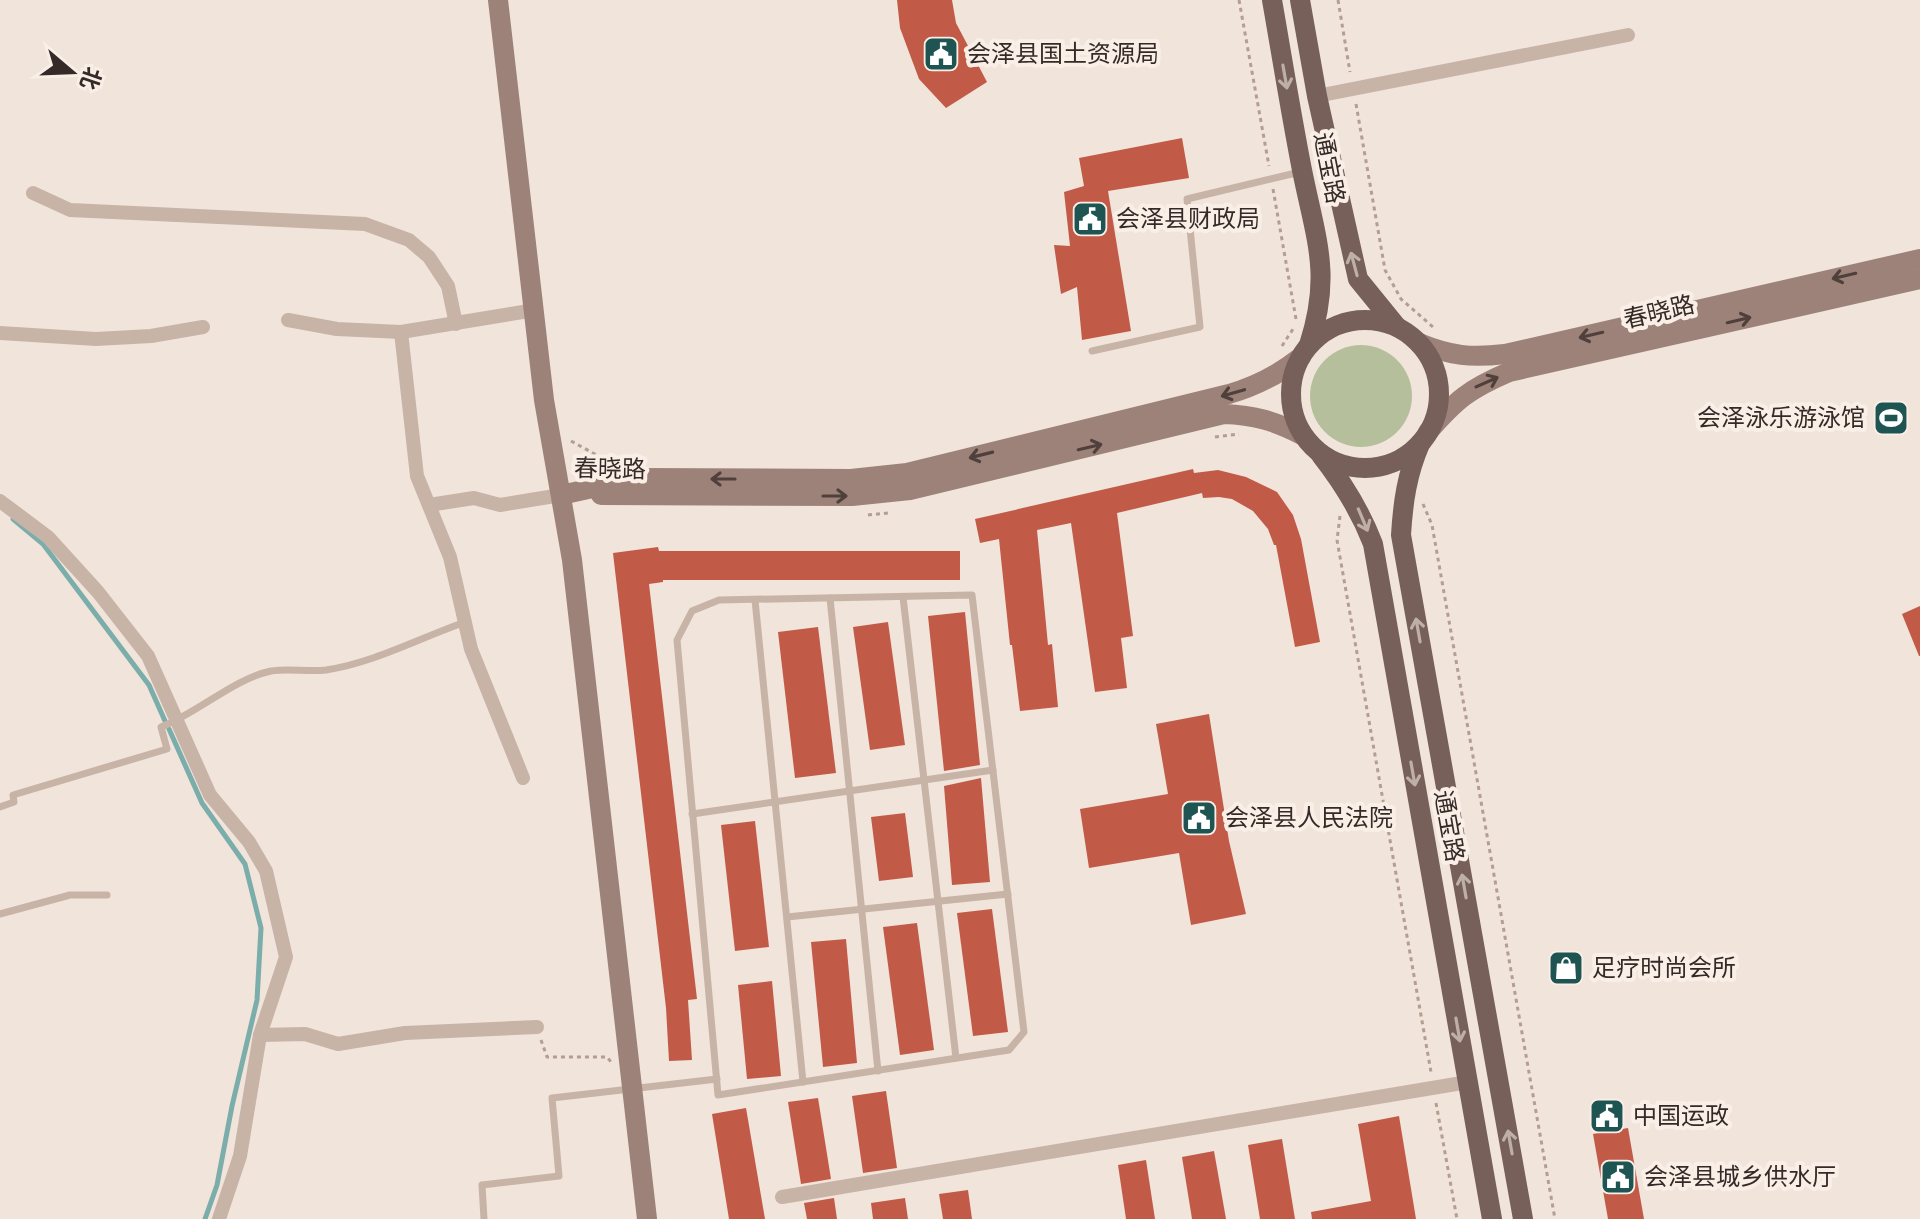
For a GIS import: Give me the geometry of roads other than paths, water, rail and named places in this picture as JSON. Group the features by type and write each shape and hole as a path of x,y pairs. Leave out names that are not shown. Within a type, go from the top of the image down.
{"main road":[{"name":"通宝路","path":"1272,0 1302,171 1321,258 1322,289 1318,318 1305,351"},
{"path":"1300,0 1317,96 1358,279 1397,327 1419,343 1433,366 1439,393 1438,407 1424,438 1399,460 1373,468 1346,466 1321,455 1302,435 1296,423 1291,396 1292,382 1305,351 1331,328 1344,323 1370,320 1397,327"},
{"name":"通宝路","path":"1424,438 1408,471 1401,535 1523,1219"},
{"name":"通宝路","path":"1321,455 1345,485 1362,515 1373,544 1492,1219"}],"street":[{"path":"498,0 544,400 572,560 647,1219"},
{"path":"1317,96 1628,35"},
{"path":"33,193 70,210 365,224 409,240 429,257 448,286 456,324"},
{"name":"春晓路","path":"1419,343 1445,354 1473,358 1505,354 1920,259"},
{"name":"春晓路","path":"1424,438 1454,402 1476,387 1509,372 1920,279"},
{"path":"288,320 337,329 401,332 535,310"},
{"path":"0,333 96,339 151,336 203,327"},
{"path":"401,332 417,476 450,557 471,649 523,778"},
{"name":"春晓路","path":"561,495 638,478 851,479 907,473 1257,386 1280,374 1305,351"},
{"name":"春晓路","path":"561,495 852,496 910,490 1224,414 1252,415 1274,421 1302,435"},
{"path":"429,505 474,498 500,505 561,495"},
{"path":"0,501 48,537 98,592 148,656 210,795 249,842 266,871 286,957 260,1035 240,1156 219,1219"},
{"path":"260,1035 305,1034 338,1044 405,1033 537,1027"},
{"path":"782,1197 1468,1082"}],"lane":[{"path":"1092,351 1200,327 1187,199 1302,171"},
{"path":"972,595 1024,1032 1009,1050 718,1095 677,640 692,611 719,600 830,598 972,595"},
{"path":"903,597 956,1058"},
{"path":"830,598 878,1071"},
{"path":"755,600 803,1082"},
{"path":"0,807 14,802 13,795 167,749 161,727 270,671 324,670 351,664 465,622"},
{"path":"692,814 993,770"},
{"path":"787,917 1008,894"},
{"path":"0,914 70,895 107,895"},
{"path":"484,1219 482,1185 559,1176 552,1098 717,1079"}],"waterway":[{"path":"13,519 43,544 149,685 165,721"},
{"path":"169,729 202,803 245,864 261,928 257,1000 217,1185 205,1219"}],"place":[{"name":"会泽县国土资源局","path":"941,54"},
{"name":"会泽县财政局","path":"1090,219"},
{"name":"会泽泳乐游泳馆","path":"1891,418"},
{"name":"会泽县人民法院","path":"1199,818"},
{"name":"足疗时尚会所","path":"1566,968"},
{"name":"中国运政","path":"1607,1116"},
{"name":"会泽县城乡供水厅","path":"1618,1177"}]}
